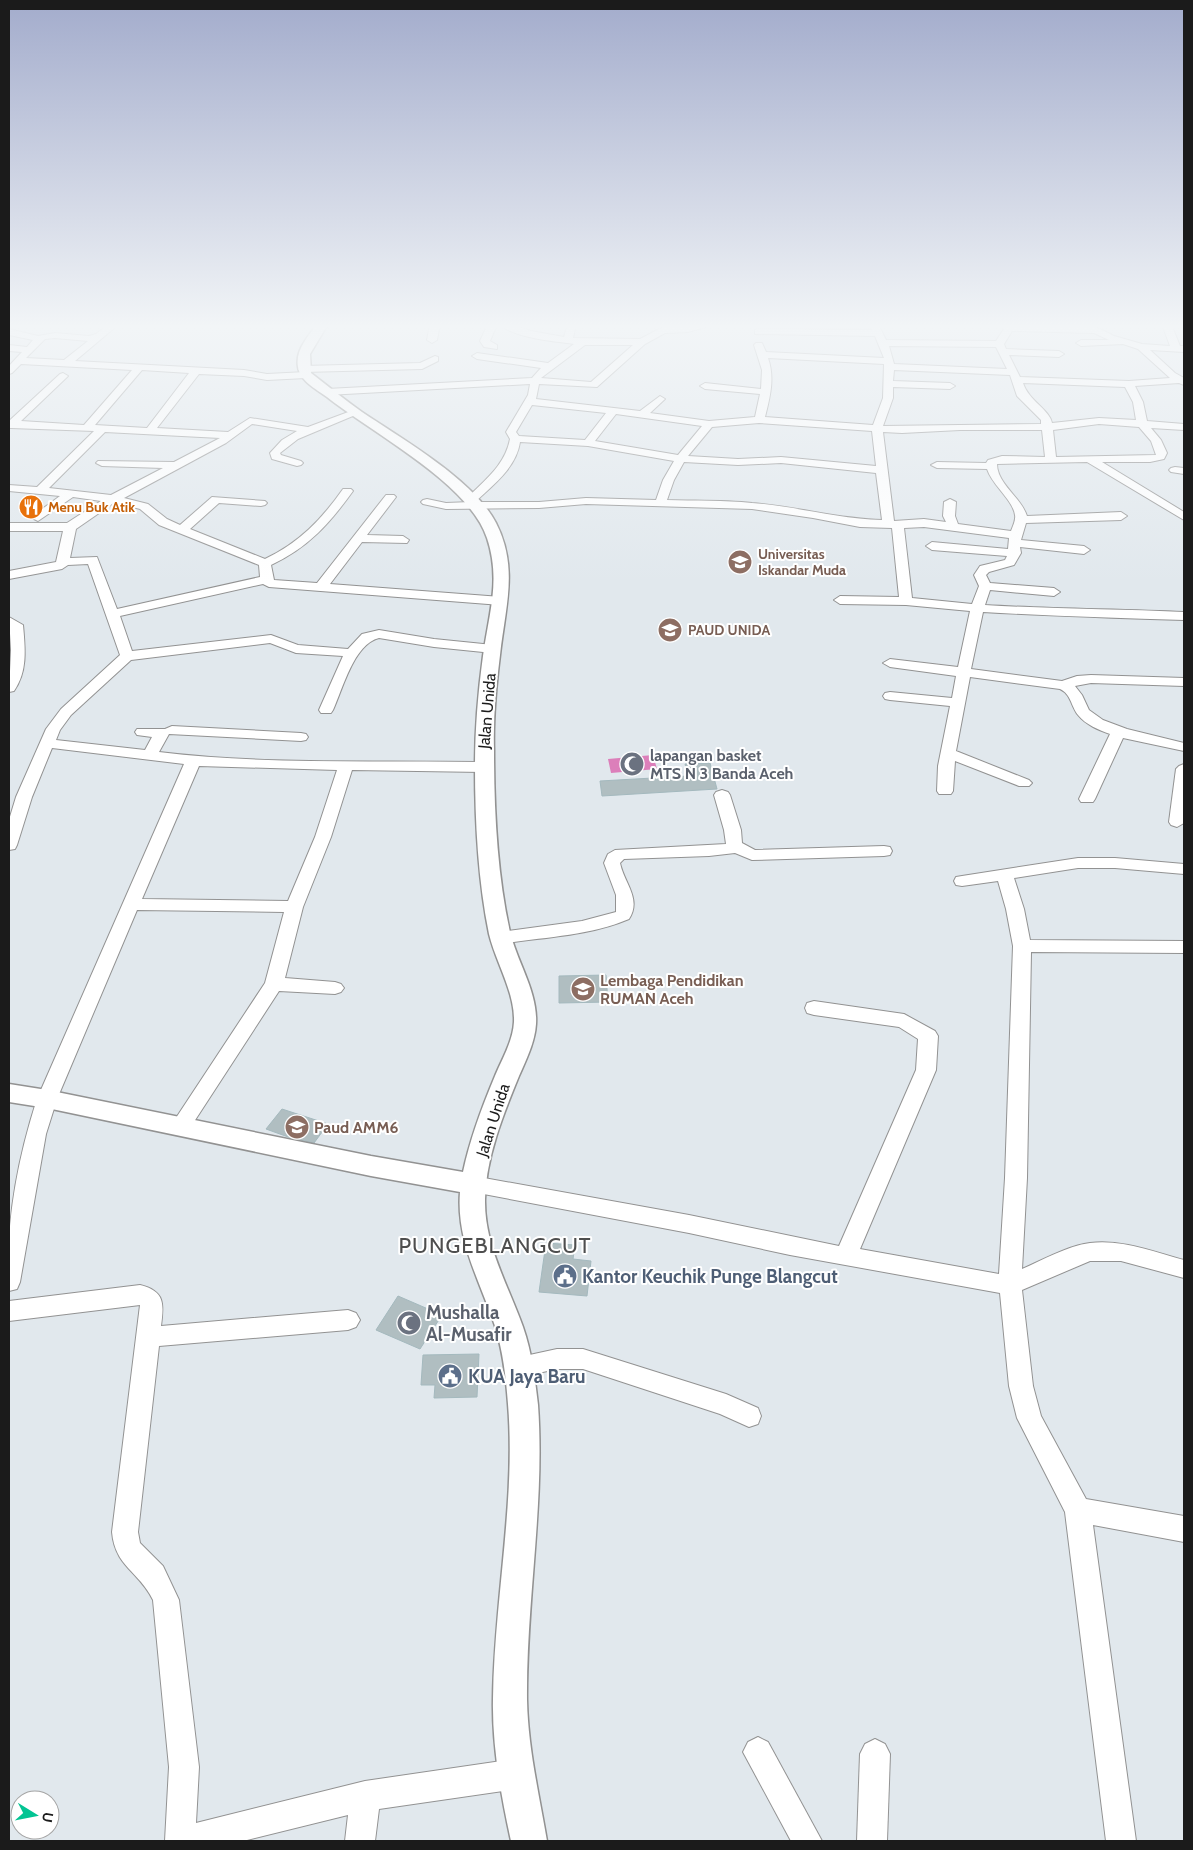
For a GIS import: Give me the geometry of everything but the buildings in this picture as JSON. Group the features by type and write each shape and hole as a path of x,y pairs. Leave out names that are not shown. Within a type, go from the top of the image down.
{"street":[{"path":"10,424 25,410"},
{"path":"86,429 104,410"},
{"path":"149,432 166,410"},
{"name":"Jalan Unida","path":"351,410 408,447 474,502 488,521 502,563 504,585 495,626 488,683 483,768 492,888 501,938 524,1007 525,1022 516,1053 491,1119 473,1184 473,1234 507,1321 519,1366 524,1425 524,1474 510,1702 516,1774 529,1841"},
{"path":"474,502 504,467 512,454 515,439 511,432 523,410"},
{"path":"607,410 709,424 759,420 877,429 1048,427 1091,421 1184,427"},
{"path":"642,416 648,410"},
{"path":"759,420 761,410"},
{"path":"884,410 877,429 882,470 906,601"},
{"path":"1037,410 1046,419 1051,461"},
{"path":"985,586 980,578 982,571 1008,564 1013,559 1021,520 1020,512 992,471 992,462 1002,459 1051,461 1150,459 1160,457 1162,453 1161,447 1142,424 1140,410"},
{"path":"588,443 613,411"},
{"path":"297,463 280,460 276,458 275,453 280,446 292,437 355,413"},
{"path":"236,415 250,421 309,430"},
{"path":"9,527 70,527 103,504 232,435 250,421"},
{"path":"10,424 232,435"},
{"path":"660,504 668,477 680,458 709,424"},
{"path":"39,491 101,430"},
{"path":"515,439 588,443 680,458 738,462 781,460 882,470"},
{"path":"566,454 573,442"},
{"path":"1089,459 1184,517"},
{"path":"102,462 175,465"},
{"path":"936,465 991,466"},
{"path":"9,488 71,493 115,499 144,506 163,522 265,563 281,557 314,534 347,491"},
{"path":"38,517 71,493"},
{"path":"320,588 390,497"},
{"path":"181,530 216,499 260,503"},
{"path":"427,502 446,506 474,502 539,505 574,501 770,508 860,523 893,525 924,523 953,526 1015,544"},
{"path":"950,502 949,516 953,526"},
{"path":"1021,520 1121,516"},
{"path":"64,562 70,527"},
{"path":"357,538 403,540"},
{"path":"932,546 1015,544 1084,550"},
{"path":"9,575 59,566 64,562 93,560 127,656"},
{"path":"265,563 269,583 501,601"},
{"path":"113,614 267,579"},
{"path":"985,586 1054,592"},
{"path":"945,791 948,753 964,671 977,608 985,586"},
{"path":"840,600 906,601 1050,613 1097,612 1184,616"},
{"path":"9,621 16,625 13,642 19,661 17,672 9,688"},
{"path":"326,710 351,652 367,637 379,634 434,643 493,649"},
{"path":"9,845 24,797 53,729 66,712 127,656 271,639 296,649 351,652"},
{"path":"890,663 1063,685 1075,691 1084,714 1096,722 1184,747"},
{"path":"1063,685 1077,680 1090,679 1184,682"},
{"path":"890,696 958,703"},
{"path":"172,730 301,737"},
{"path":"1088,799 1119,730"},
{"path":"142,732 162,733 150,755"},
{"path":"9,1282 36,1134 47,1099 132,904 198,761 218,732"},
{"path":"48,743 198,761 483,768"},
{"path":"948,753 1024,783"},
{"path":"181,1126 274,984 294,907 323,837 346,766"},
{"path":"1177,822 1184,769"},
{"path":"722,795 734,835 735,846"},
{"path":"501,938 579,926 614,919 623,915 626,905 625,898 612,867 614,858 618,856 709,851 731,849 735,846"},
{"path":"735,846 752,855 884,851"},
{"path":"962,881 1095,862 1184,869"},
{"path":"1004,874 1015,909 1022,946 1016,1178 1010,1285 1020,1386 1029,1418 1078,1510 1121,1841"},
{"path":"132,904 294,907"},
{"path":"1022,946 1184,947"},
{"path":"274,984 335,988"},
{"path":"814,1008 904,1021 928,1036 926,1070 846,1256"},
{"path":"9,1093 181,1126 371,1166 689,1224 846,1256 1010,1285 1075,1256 1090,1252 1121,1252 1184,1269"},
{"path":"9,1311 140,1295 146,1296 150,1300 152,1307 149,1337 125,1542 132,1556 150,1571 159,1584 166,1600 184,1767 182,1841 365,1796 516,1774"},
{"path":"149,1337 348,1320"},
{"path":"519,1366 557,1359 583,1359 726,1404 748,1416"},
{"path":"1078,1510 1184,1529"},
{"path":"758,1752 807,1841"},
{"path":"872,1841 875,1754"},
{"path":"360,1841 365,1796"}],"shaded area":[{"name":"lapangan basket MTS N 3 Banda Aceh","path":"653,755 657,769 611,773 608,759"}],"place":[{"name":"Menu Buk Atik","path":"31,507"},
{"name":"Universitas Iskandar Muda","path":"740,562"},
{"name":"PAUD UNIDA","path":"670,630"},
{"name":"lapangan basket MTS N 3 Banda Aceh","path":"632,764"},
{"name":"Lembaga Pendidikan RUMAN Aceh","path":"583,989"},
{"name":"Paud AMM6","path":"297,1127"},
{"name":"Kantor Keuchik Punge Blangcut","path":"565,1276"},
{"name":"Mushalla Al-Musafir","path":"409,1323"},
{"name":"KUA Jaya Baru","path":"450,1376"}],"district":[{"name":"PUNGEBLANGCUT","path":"495,1245"}]}
